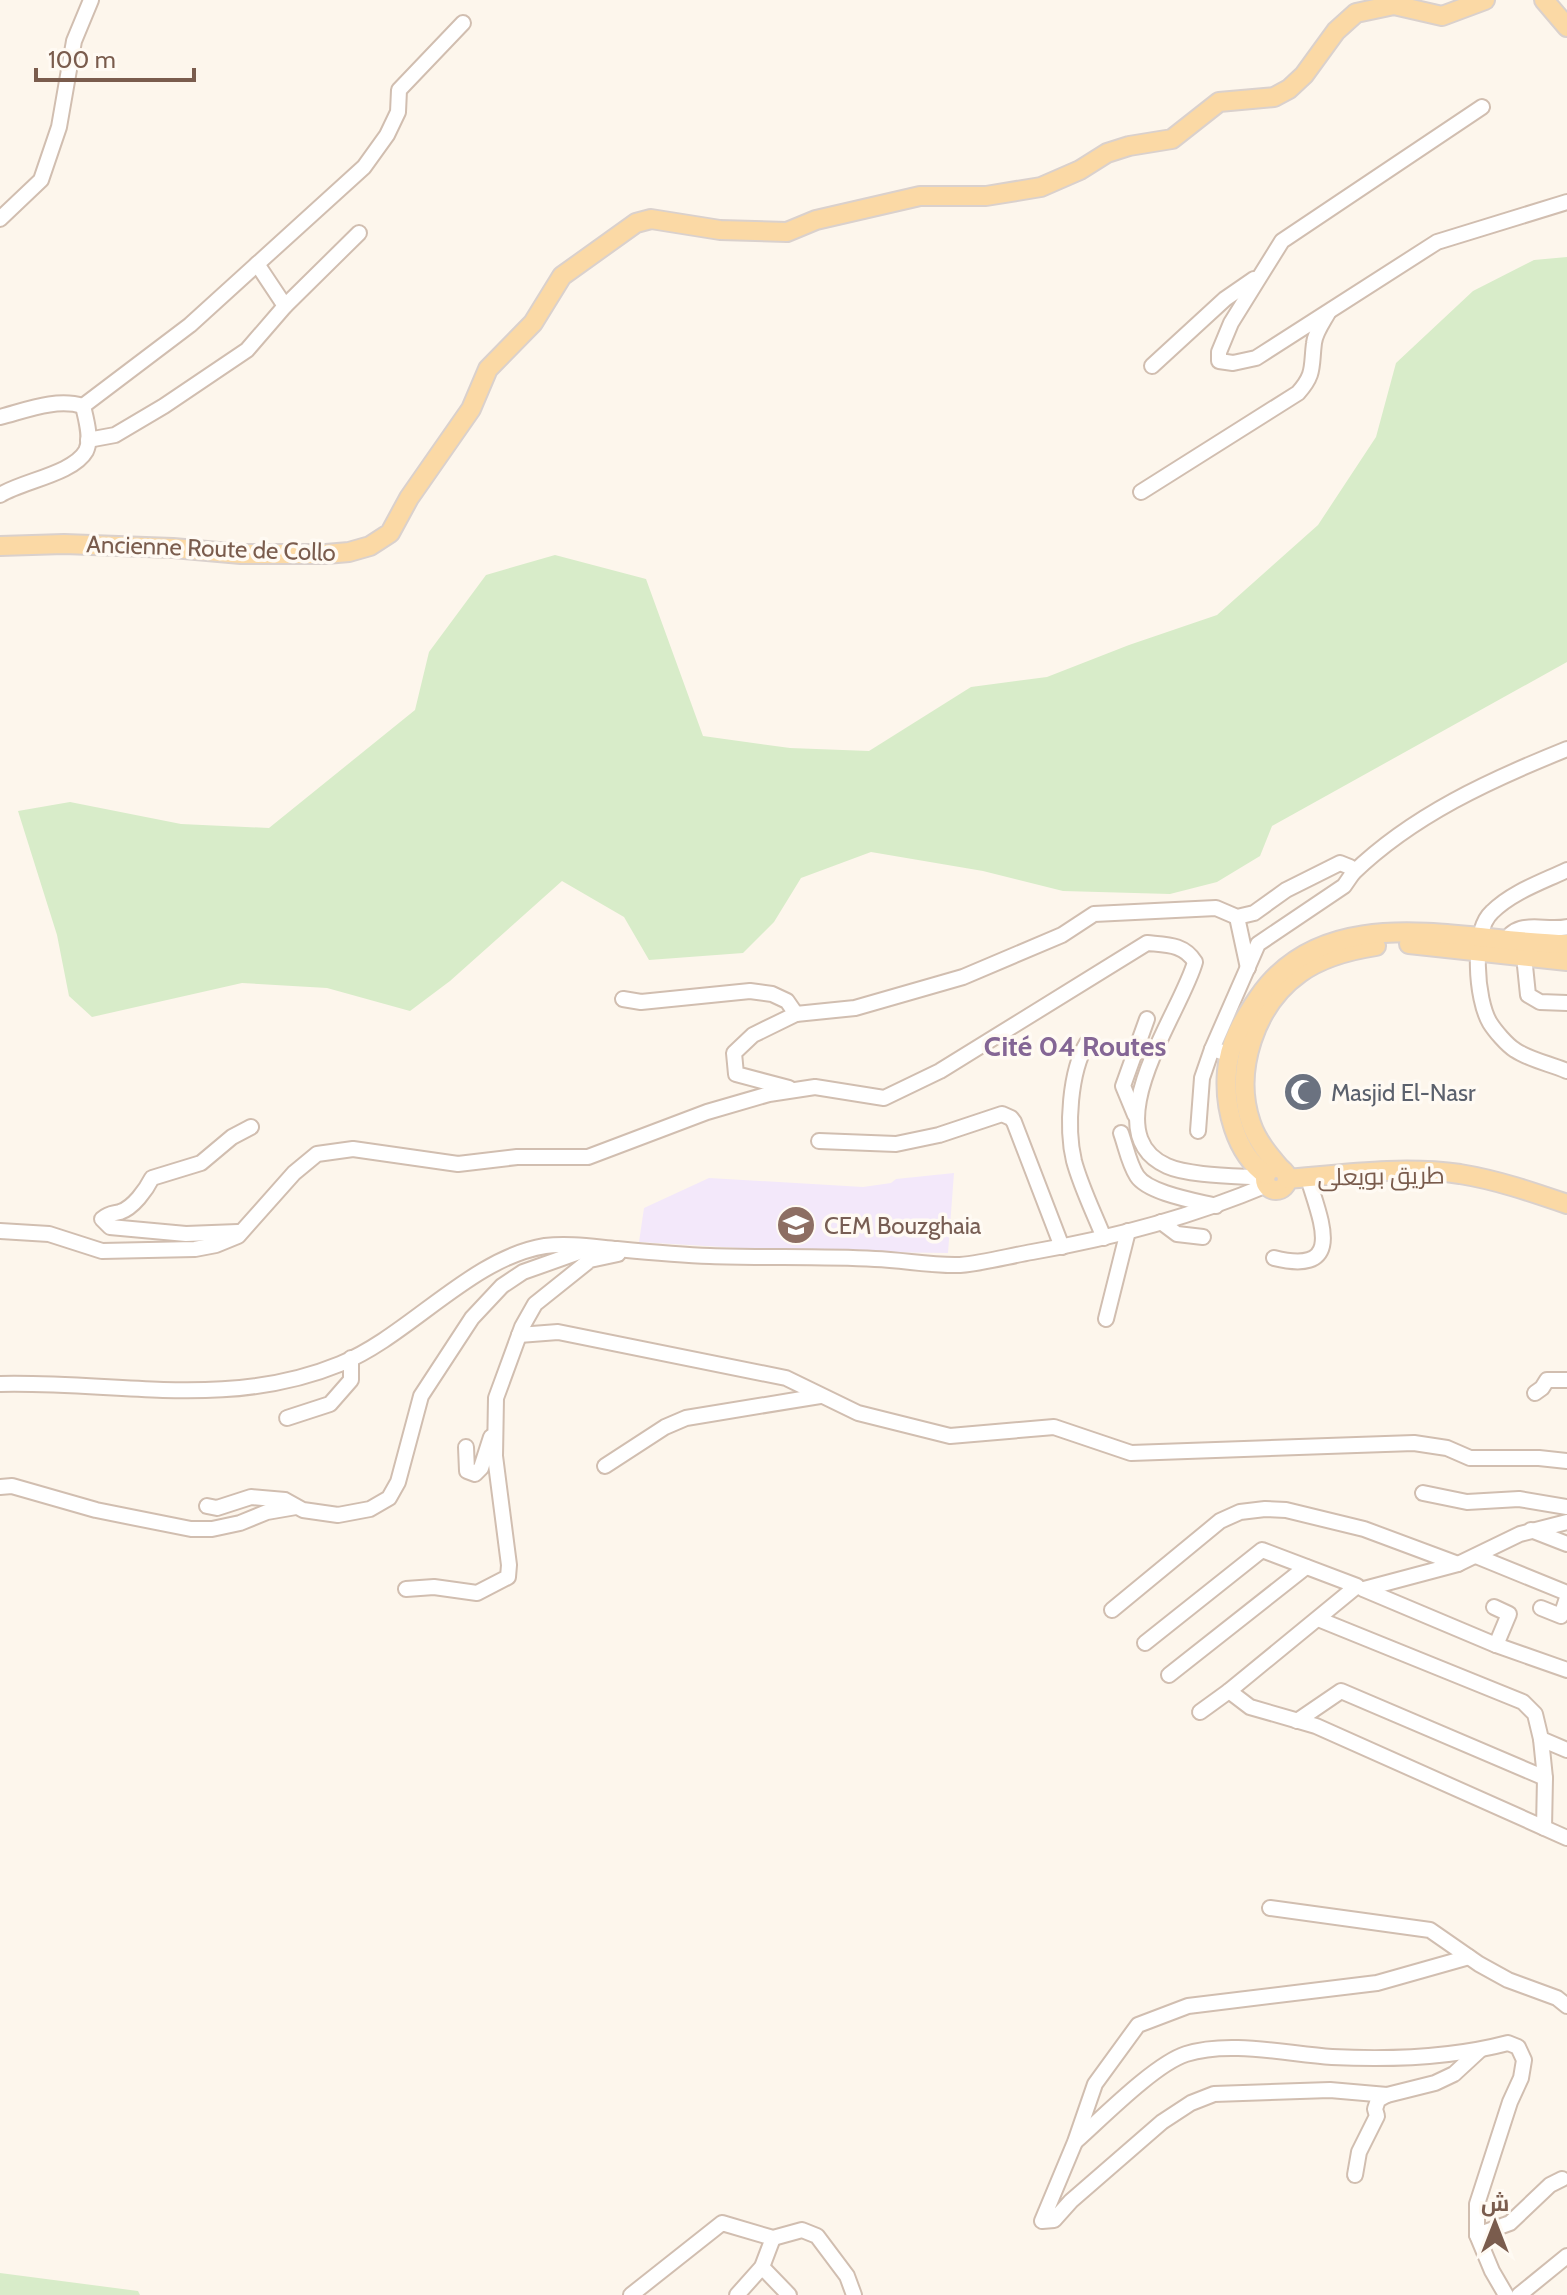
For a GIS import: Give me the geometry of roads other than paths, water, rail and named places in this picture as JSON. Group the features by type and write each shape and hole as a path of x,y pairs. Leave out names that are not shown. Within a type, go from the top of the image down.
{"main road":[{"name":"Ancienne Route de Collo","path":"0,546 142,546 241,554 326,554 370,546 390,533 409,498 471,409 488,369 533,323 562,276 636,223 651,219 720,230 787,232 816,220 920,196 986,196 1041,187 1080,170 1107,153 1172,139 1219,102 1274,97 1304,75 1336,31 1356,13 1394,5 1442,16 1485,0"},
{"path":"1544,0 1567,27"},
{"path":"1273,1177 1247,1157 1235,1131 1220,1052 1278,973 1310,952 1334,943 1388,933 1439,932 1478,943"},
{"path":"1273,1177 1251,1123 1244,1073 1252,1039 1270,1005 1287,984 1312,966 1363,948 1411,944 1478,943 1526,949 1567,961"},
{"path":"1526,949 1567,944"},
{"name":"طريق بويعلى","path":"1273,1177 1308,1178 1392,1170 1437,1172 1504,1183 1567,1204"}],"street":[{"path":"0,219 41,180 59,127 74,41 91,0"},
{"path":"83,406 190,325 364,167 387,135 398,112 399,90 463,23"},
{"path":"1482,107 1282,241 1231,323 1219,352 1219,361 1233,363 1256,358 1437,242 1567,202"},
{"path":"88,440 115,435 247,350 285,306 359,233"},
{"path":"257,264 285,306"},
{"path":"1152,366 1225,299 1261,275"},
{"path":"1141,492 1298,393 1310,380 1314,340 1328,312"},
{"path":"0,417 58,403 83,406"},
{"path":"0,495 73,464 86,451 88,440 83,406"},
{"path":"1198,1131 1202,1078 1220,1052 1258,944 1344,886 1382,845 1499,776 1567,749"},
{"path":"793,1089 736,1074 734,1053 753,1035 796,1014 855,1008 963,977 1062,935 1094,914 1216,908 1237,917 1254,913 1286,890 1340,863 1350,867 1353,873"},
{"path":"1567,870 1517,894 1489,913 1478,943 1479,987 1489,1022 1515,1050 1567,1071"},
{"path":"1237,917 1248,969"},
{"path":"1503,946 1515,930 1524,927 1567,927"},
{"path":"0,1231 49,1234 102,1251 195,1249 216,1245 242,1232 294,1173 317,1154 353,1149 458,1164 517,1157 588,1157 707,1112 793,1089 815,1087 884,1098 940,1071 1147,943 1173,945 1189,952 1195,962 1190,981 1166,1023 1135,1115"},
{"path":"1526,949 1528,995 1540,1002 1567,1003"},
{"path":"623,999 641,1002 750,991 772,994 787,1001 796,1014"},
{"path":"1147,1019 1123,1086 1147,1151 1165,1165 1176,1169 1273,1177"},
{"path":"1087,1043 1074,1074 1072,1148 1104,1238"},
{"path":"819,1141 896,1144 1007,1115 1014,1122 1062,1247"},
{"path":"242,1232 186,1234 110,1227 102,1219 111,1212 123,1212 146,1190 152,1178 201,1163 232,1137 251,1127"},
{"path":"1121,1133 1138,1177 1148,1186 1217,1206"},
{"path":"0,1384 206,1392 274,1385 311,1375 351,1358 382,1341 471,1277 524,1251 547,1246 675,1255 876,1259 926,1265 963,1265 1104,1238 1183,1217 1217,1206 1273,1177"},
{"path":"1274,1258 1302,1263 1314,1259 1322,1250 1325,1238 1308,1178"},
{"path":"1176,1196 1183,1217"},
{"path":"1161,1222 1177,1234 1203,1237"},
{"path":"1106,1319 1128,1231"},
{"path":"207,1506 217,1508 251,1497 285,1500 303,1510 338,1515 370,1509 389,1498 398,1482 421,1396 472,1318 502,1286 523,1272 593,1247"},
{"path":"406,1589 434,1587 477,1593 508,1577 495,1456 496,1398 519,1335 535,1304 590,1260 634,1251"},
{"path":"519,1335 558,1332 786,1378 858,1413 950,1436 1054,1427 1131,1453 1414,1443 1447,1448 1470,1458 1567,1461"},
{"path":"287,1418 330,1404 351,1380 351,1358"},
{"path":"1535,1393 1547,1380 1567,1380"},
{"path":"605,1466 665,1427 686,1418 821,1396"},
{"path":"466,1447 467,1471 475,1474 481,1468 495,1426"},
{"path":"0,1487 12,1486 96,1510 191,1529 212,1529 240,1523 267,1512 297,1507"},
{"path":"1423,1493 1467,1502 1519,1499 1567,1507"},
{"path":"1112,1610 1220,1521 1240,1512 1286,1510 1364,1529 1458,1564"},
{"path":"1200,1712 1360,1588 1458,1564 1531,1530 1567,1522"},
{"path":"1531,1530 1567,1544"},
{"path":"1145,1643 1262,1550 1496,1645 1567,1670"},
{"path":"1476,1556 1567,1595 1561,1616 1541,1608"},
{"path":"1169,1675 1306,1567"},
{"path":"1494,1607 1509,1614 1496,1645"},
{"path":"1318,1619 1523,1702 1535,1714 1541,1739 1545,1778 1544,1828"},
{"path":"1229,1691 1250,1707 1316,1726 1567,1838"},
{"path":"1297,1721 1341,1691 1545,1778"},
{"path":"1541,1739 1567,1750"},
{"path":"1270,1908 1430,1930 1508,1980 1557,1998 1567,2006"},
{"path":"1387,2095 1330,2090 1214,2094 1191,2103 1162,2122 1071,2201 1054,2220 1042,2221 1095,2084 1138,2025 1188,2006 1377,1983 1469,1957"},
{"path":"1075,2142 1164,2065 1187,2054 1232,2048 1334,2057 1439,2056 1508,2043 1518,2047 1524,2060 1521,2078 1510,2102 1477,2204 1477,2235 1506,2295"},
{"path":"1355,2175 1359,2152 1377,2116 1375,2109 1378,2100 1454,2074 1480,2050"},
{"path":"1477,2235 1510,2223 1550,2185 1565,2180"},
{"path":"631,2295 722,2223 773,2238 802,2230 817,2236 839,2262 854,2295"},
{"path":"737,2295 762,2267 773,2238"},
{"path":"1519,2295 1567,2256"},
{"path":"762,2267 789,2295"}],"place":[{"name":"Masjid El-Nasr","path":"1303,1092"},
{"name":"CEM Bouzghaia","path":"796,1225"}],"district":[{"name":"Cité 04 Routes","path":"1075,1046"}]}
